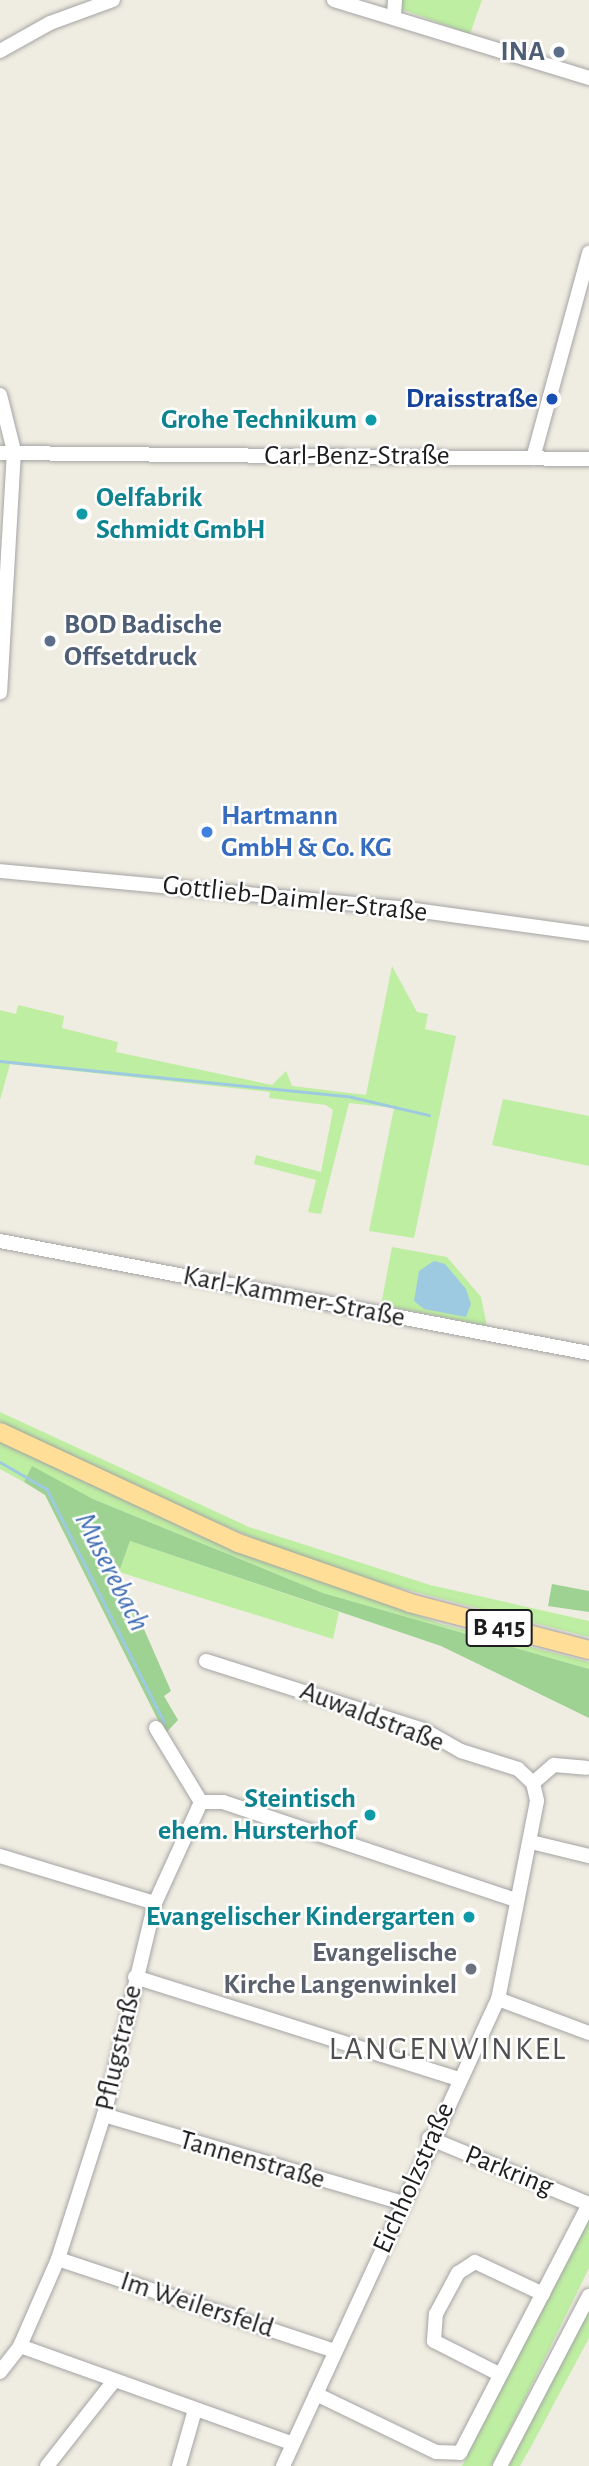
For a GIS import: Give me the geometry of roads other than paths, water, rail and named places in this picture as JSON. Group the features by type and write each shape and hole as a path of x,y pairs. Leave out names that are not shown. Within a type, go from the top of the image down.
{"main road":[{"name":"B 415","path":"0,1432 238,1543 410,1603 589,1650"}],"street":[{"path":"0,51 50,23 113,0"},
{"path":"334,0 395,7 589,78"},
{"path":"533,458 589,253"},
{"path":"0,395 7,452 0,693"},
{"name":"Carl-Benz-Straße","path":"7,452 589,459"},
{"name":"Gottlieb-Daimler-Straße","path":"0,871 407,909 589,934"},
{"name":"Karl-Kammer-Straße","path":"0,1241 589,1353"},
{"name":"Auwaldstraße","path":"206,1661 424,1730 461,1751 518,1769 533,1783"},
{"path":"156,1728 201,1802 223,1802 516,1900"},
{"path":"586,1768 554,1765 533,1783 537,1801 531,1842 589,1856"},
{"name":"Pflugstraße","path":"0,2372 20,2346 58,2259 104,2115 135,1977 155,1903 201,1802"},
{"name":"Eichholzstraße","path":"283,2466 429,2138 498,1999 516,1900 531,1842"},
{"path":"0,1856 155,1903"},
{"path":"135,1977 373,2057 459,2079"},
{"path":"498,1999 589,2034"},
{"name":"Tannenstraße","path":"104,2115 400,2202"},
{"name":"Parkring","path":"316,2394 451,2455 460,2453 497,2373 543,2294 589,2204 429,2138"},
{"name":"Im Weilersfeld","path":"58,2259 335,2351"},
{"path":"497,2373 434,2341 436,2314 458,2273 475,2262 543,2294"},
{"path":"500,2466 589,2296"},
{"path":"20,2346 113,2382 293,2444"},
{"path":"47,2466 113,2382"},
{"path":"179,2466 195,2410"}],"water":[{"path":"434,1261 445,1264 466,1289 471,1304 466,1317 424,1309 414,1301 419,1271"}],"waterway":[{"path":"0,1061 352,1097 429,1115"},
{"name":"Muserebach","path":"0,1462 47,1489 164,1722"}],"place":[{"name":"INA","path":"559,52"},
{"name":"Draisstraße","path":"552,399"},
{"name":"Grohe Technikum","path":"371,420"},
{"name":"Oelfabrik Schmidt GmbH","path":"82,514"},
{"name":"BOD Badische Offsetdruck","path":"50,641"},
{"name":"Hartmann GmbH & Co. KG","path":"207,832"},
{"name":"Steintisch ehem. Hursterhof","path":"370,1815"},
{"name":"Evangelischer Kindergarten","path":"469,1917"},
{"name":"Evangelische Kirche Langenwinkel","path":"471,1969"}],"district":[{"name":"LANGENWINKEL","path":"448,2049"}]}
